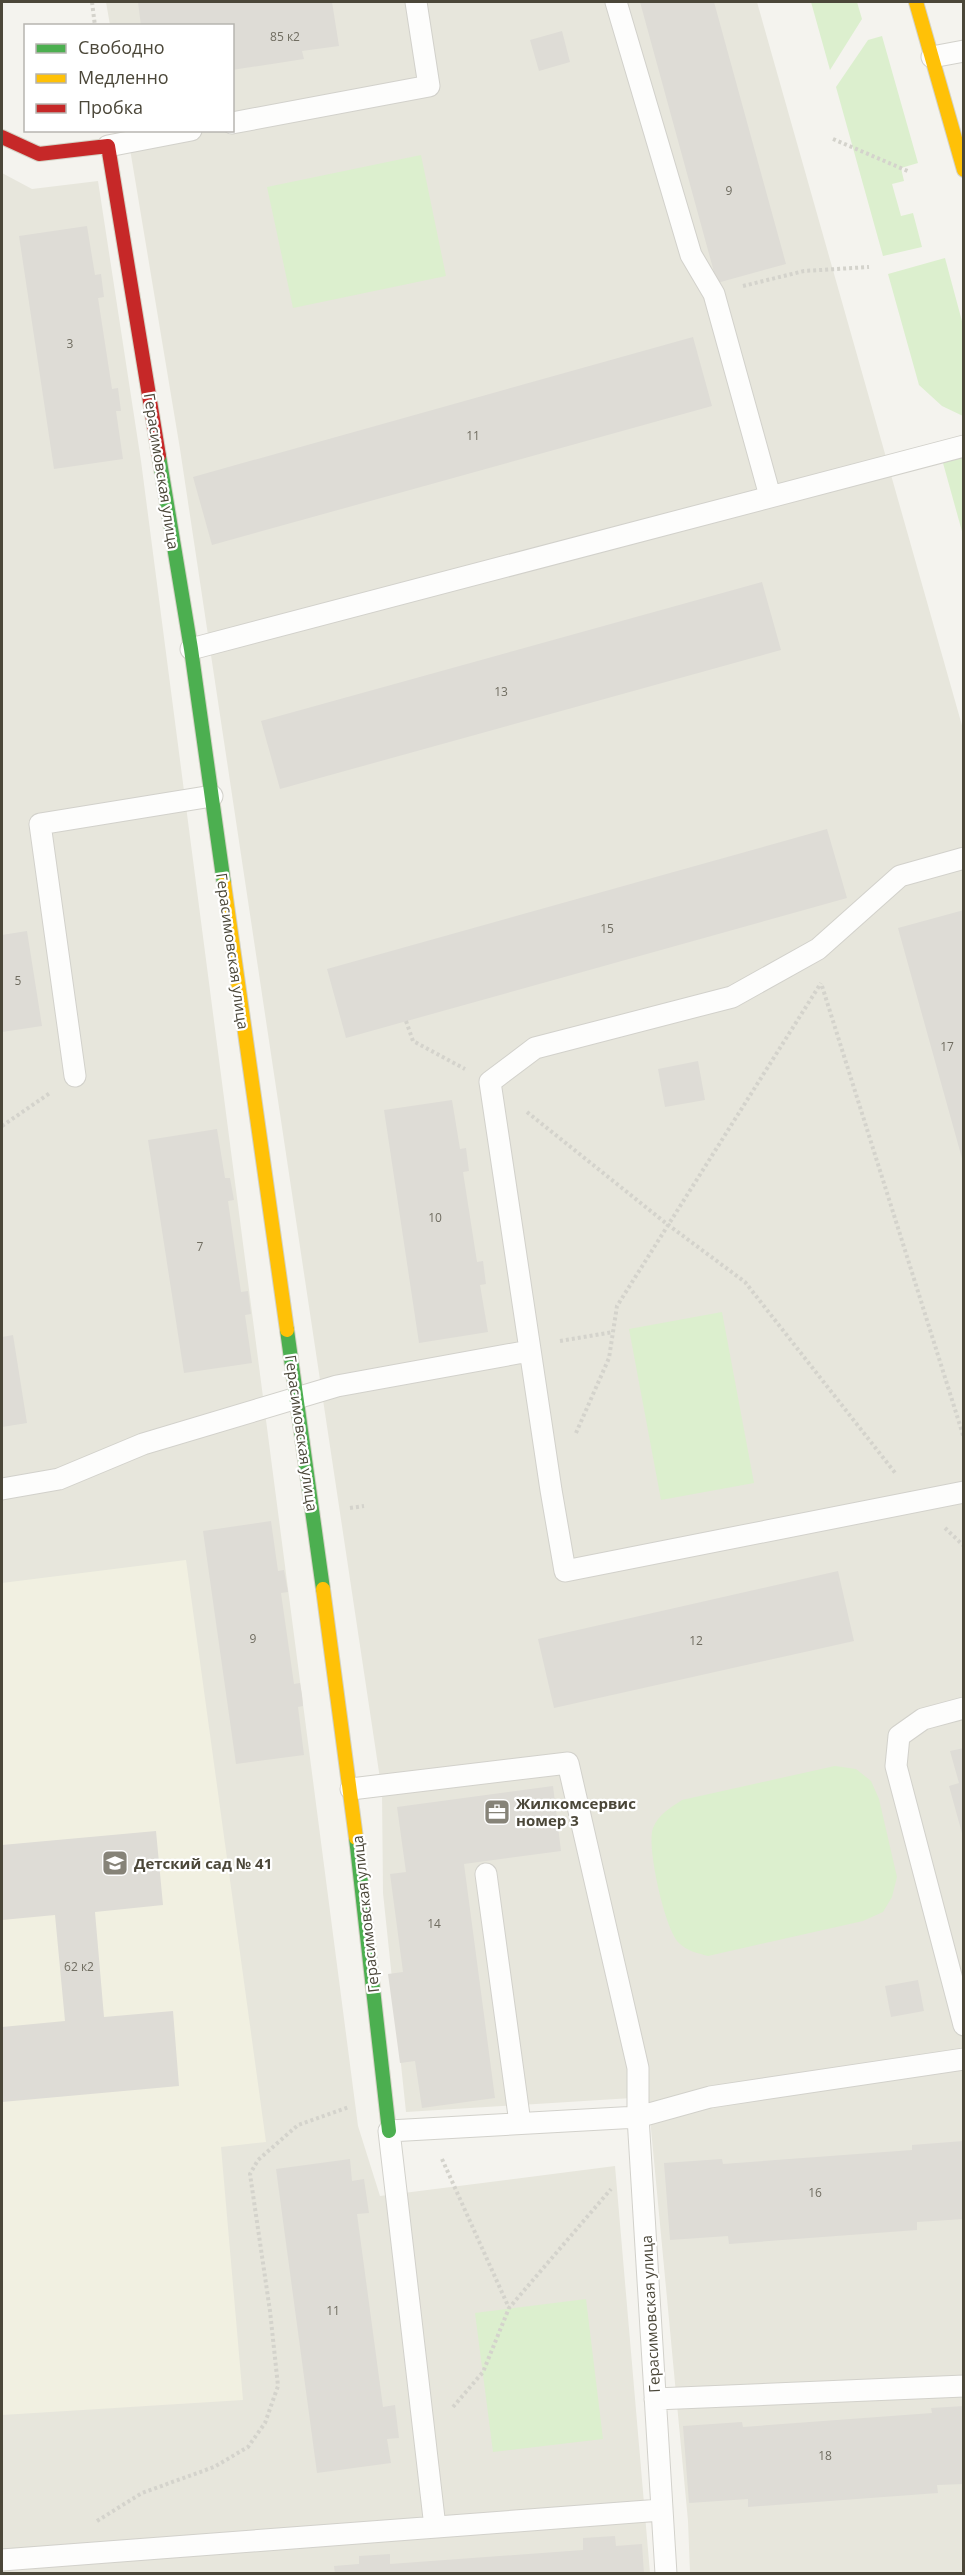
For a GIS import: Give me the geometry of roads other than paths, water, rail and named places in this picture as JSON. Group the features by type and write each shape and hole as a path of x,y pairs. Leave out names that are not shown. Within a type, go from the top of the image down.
{"street":[{"path":"916,2 963,170"},
{"path":"2,137 39,154 108,146"},
{"name":"Герасимовская улица","path":"108,146 191,649 212,796 351,1789 389,2131"}],"lane":[{"path":"234,123 429,86 416,2"},
{"path":"616,2 691,255 714,294 770,496"},
{"path":"932,57 963,51"},
{"path":"108,146 181,132"},
{"path":"191,649 963,446"},
{"path":"75,1076 40,824 212,796"},
{"path":"963,858 900,876 818,950 732,997 535,1048 490,1082 529,1351 566,1570 918,1503 963,1492"},
{"path":"2,1489 59,1479 143,1444 337,1386 529,1351"},
{"path":"963,1708 922,1719 899,1736 896,1766 963,2025"},
{"name":"Герасимовская улица","path":"351,1789 568,1763 638,2068 640,2155 666,2574"},
{"path":"486,1874 520,2123"},
{"path":"435,2527 389,2131 638,2116 710,2097 963,2059"},
{"path":"655,2399 963,2386"},
{"path":"2,2560 661,2510"}],"place":[{"name":"Жилкомсервис номер 3","path":"497,1812"},
{"name":"Детский сад № 41","path":"115,1863"}]}
